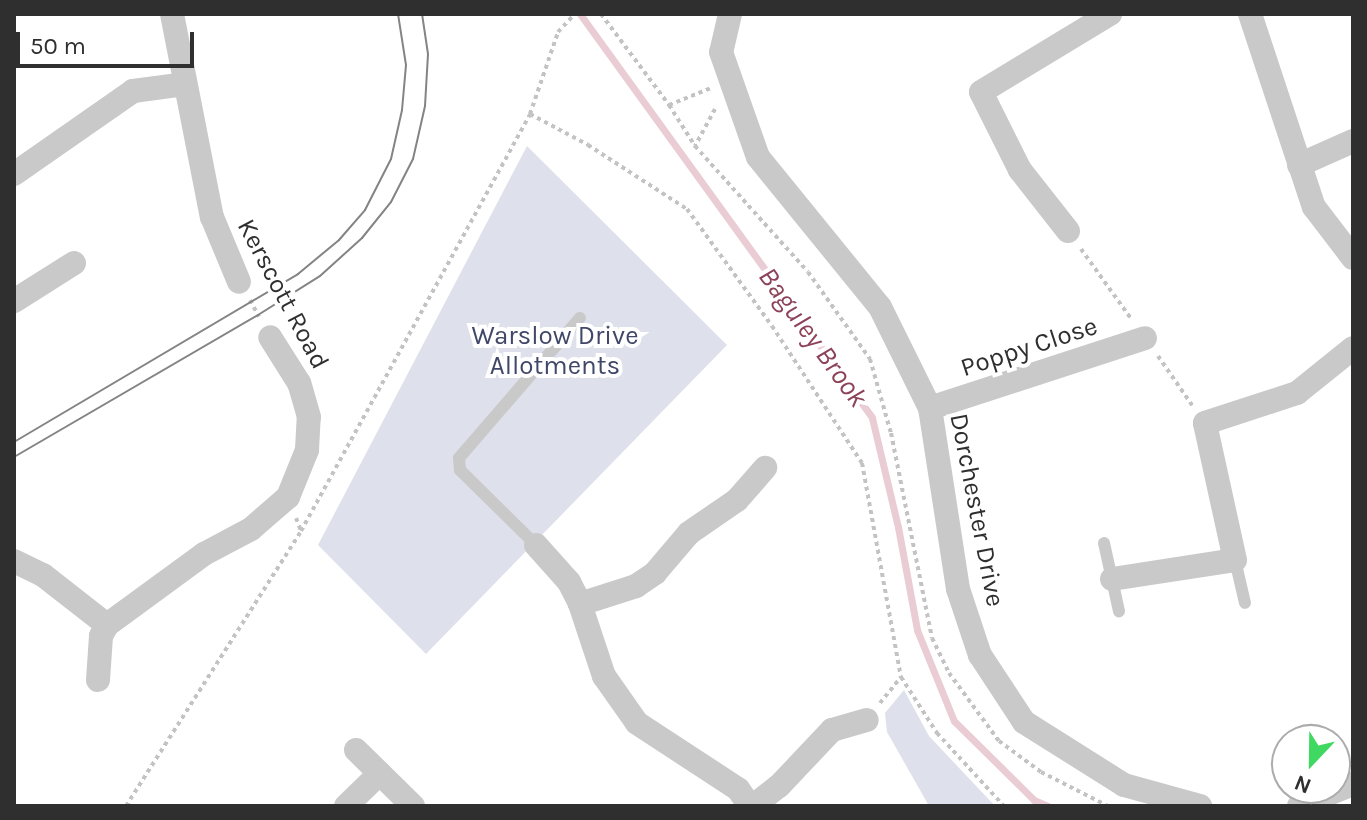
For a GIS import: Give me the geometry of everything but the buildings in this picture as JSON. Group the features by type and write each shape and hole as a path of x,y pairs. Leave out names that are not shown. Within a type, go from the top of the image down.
{"street":[{"name":"Kerscott Road","path":"172,14 212,217 239,282"},
{"name":"Dorchester Drive","path":"730,14 721,52 758,157 880,307 930,408 958,589 980,655 1024,722 1124,785 1200,806"},
{"path":"1068,231 1020,170 981,92 1110,14"},
{"path":"1250,14 1314,207 1353,258"},
{"path":"14,174 133,91 185,84"},
{"path":"1299,165 1353,141"},
{"path":"14,301 74,263"},
{"name":"Kerscott Road","path":"107,625 204,554 251,529 288,497 307,450 309,417 299,383 270,337"},
{"name":"Poppy Close","path":"930,408 1145,338"},
{"path":"1112,579 1235,560 1205,423 1297,393 1353,348"},
{"path":"580,604 636,586 655,573 689,533 737,500 765,468"},
{"path":"536,545 569,582 580,604 604,676 637,723 728,781 752,806 779,786 832,730 867,720"},
{"path":"14,561 43,575 107,625 101,636 98,680"},
{"path":"356,750 413,806"},
{"path":"346,806 380,773"},
{"path":"1299,806 1353,784"}],"lane":[{"path":"536,545 460,470 459,458 580,318"},
{"path":"1104,543 1119,611"},
{"path":"1235,560 1245,603"}],"path":[{"path":"126,806 301,531 530,114 563,26 575,14"},
{"path":"601,14 669,105 695,146 808,272"},
{"path":"669,105 731,79"},
{"path":"695,146 731,79"},
{"path":"530,114 588,145 687,209 772,326 862,463 901,677 937,733 1004,806"},
{"path":"1068,231 1205,423"},
{"name":"Kerscott Road","path":"239,282 270,337"},
{"path":"288,497 301,531"},
{"path":"867,720 901,677"}],"green space":[{"name":"Warslow Drive Allotments","path":"527,146 727,345 426,654 318,545"},
{"path":"904,690 929,736 995,806 929,806 887,732 885,713"}],"waterway":[{"name":"Baguley Brook","path":"580,14 872,418 898,527 917,630 954,721 1034,800 1048,806"}],"tram line":[{"path":"14,442 298,274 339,240 365,210 391,159 402,110 406,65 398,14"},
{"path":"14,457 320,276 362,238 391,202 413,159 425,106 428,54 422,14"}]}
